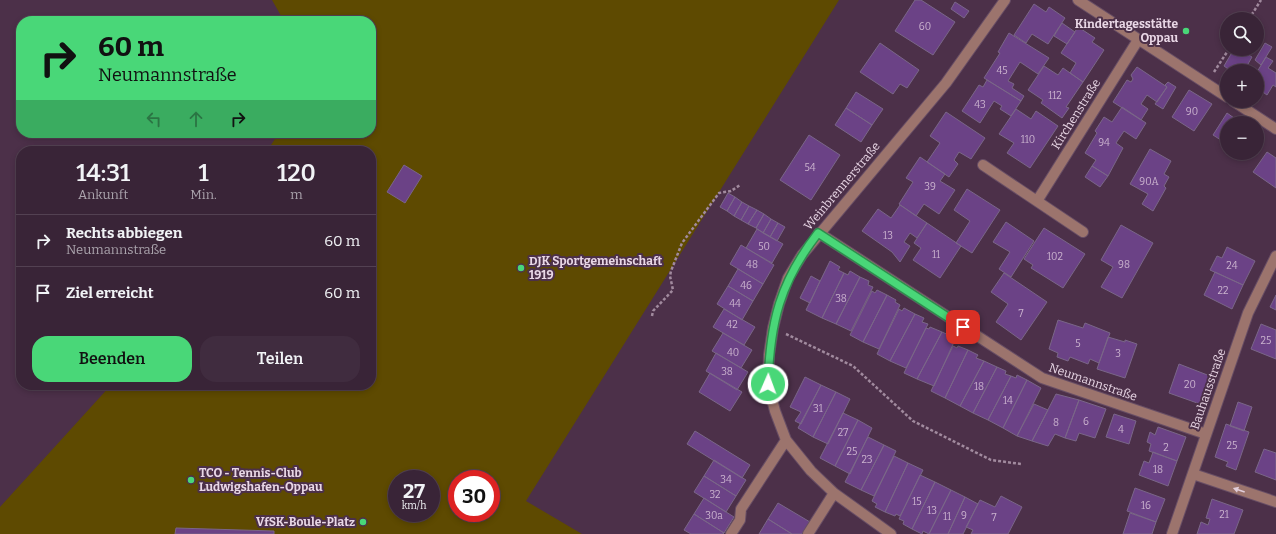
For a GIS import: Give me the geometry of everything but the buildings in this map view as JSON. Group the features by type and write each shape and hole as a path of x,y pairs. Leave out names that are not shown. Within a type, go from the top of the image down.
{"street":[{"name":"Weinbrennerstraße","path":"887,533 834,493 812,471 786,440 775,411 768,384 769,355 773,328 788,278 802,255 818,233 946,83 1004,0"},
{"path":"1078,0 1220,93"},
{"name":"Kirchenstraße","path":"1037,201 1138,40"},
{"path":"1244,108 1276,129"},
{"path":"983,165 1083,232"},
{"name":"Neumannstraße","path":"818,233 1042,378 1206,434"},
{"name":"Bauhausstraße","path":"1172,534 1248,313 1276,256"},
{"path":"731,534 740,520 741,509 786,440"},
{"path":"1193,474 1276,502"},
{"path":"808,534 834,493"}],"path":[{"path":"1253,12 1261,0"},
{"path":"1206,84 1224,56"},
{"path":"652,316 653,311 673,290 670,276 682,242 719,193 731,191 740,185"},
{"path":"773,328 853,366 913,421 990,460 1021,464"}],"shaded area":[{"name":"DJK Sportgemeinschaft 1919","path":"272,0 839,0 526,501 582,534 0,534 0,507 106,390 376,390 376,146 270,146 276,138 376,138 376,16 281,16"}],"place":[{"name":"Kindertagesstätte Oppau","path":"1186,31"},
{"name":"DJK Sportgemeinschaft 1919","path":"521,268"},
{"name":"TCO - Tennis-Club Ludwigshafen-Oppau","path":"191,480"},
{"name":"VfSK-Boule-Platz","path":"363,522"}],"route":[{"path":"768,384 769,355 773,328 779,304 788,278 818,233 963,327"}]}
